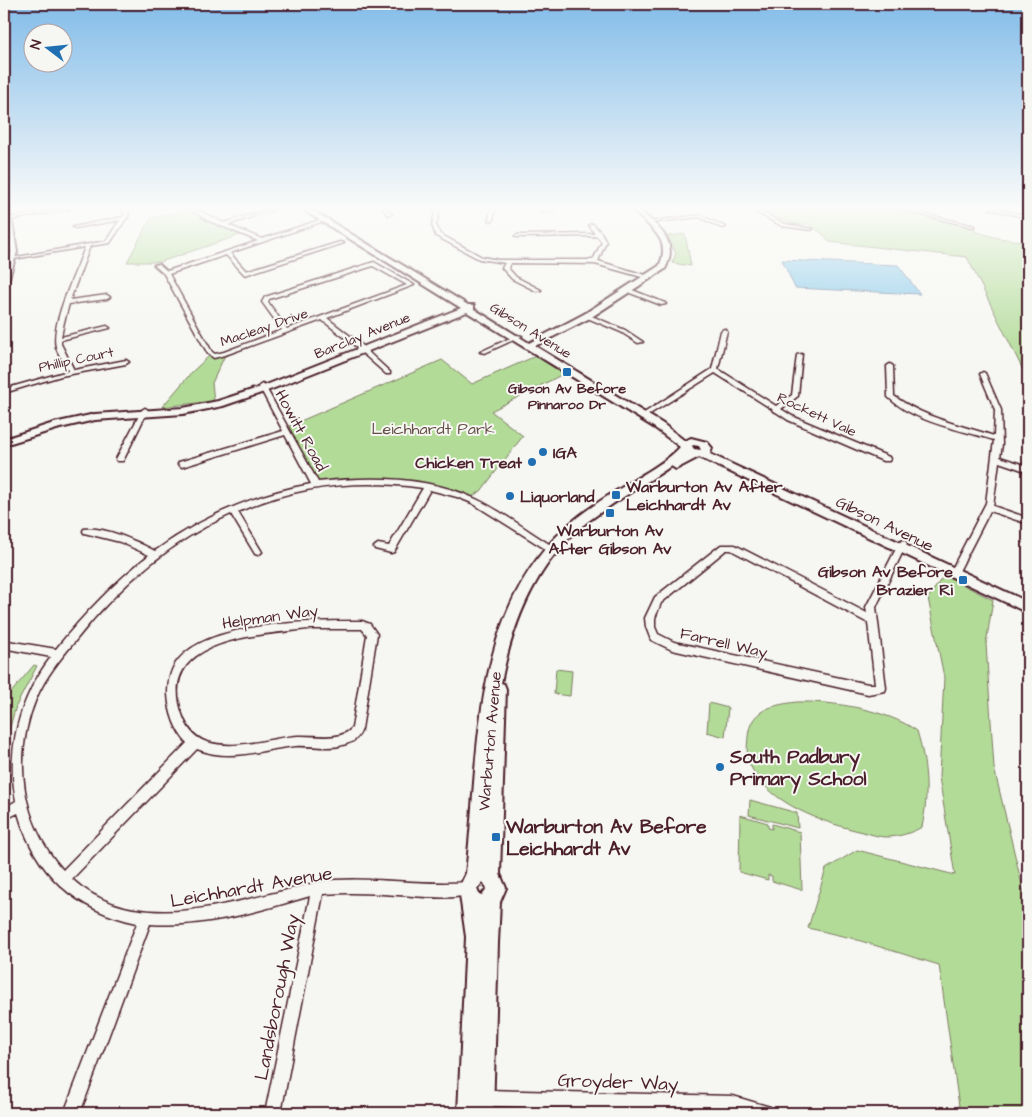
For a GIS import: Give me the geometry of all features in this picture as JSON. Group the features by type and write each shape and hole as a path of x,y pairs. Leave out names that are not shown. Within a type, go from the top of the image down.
{"street":[{"path":"4,281 10,261"},
{"path":"71,372 67,360 58,345 58,329 83,261"},
{"path":"166,273 202,261"},
{"path":"235,261 245,272 281,261"},
{"name":"Gibson Avenue","path":"393,261 644,415 694,449 902,545 1028,608"},
{"path":"508,261 505,268 514,278 538,290"},
{"path":"519,261 595,262 649,278"},
{"path":"531,346 588,316 649,278 662,267 665,261"},
{"path":"286,331 265,302 267,298 374,264 411,285"},
{"name":"Macleay Drive","path":"156,265 166,273 179,300 210,353 214,356 411,285"},
{"path":"627,290 663,304"},
{"path":"68,302 107,296"},
{"name":"Barclay Avenue","path":"4,442 70,422 104,416 210,406 263,388 467,307"},
{"path":"588,316 623,331 640,342"},
{"path":"323,318 362,349 388,373"},
{"path":"58,339 107,328"},
{"path":"644,415 715,370 724,331"},
{"path":"483,352 517,337"},
{"path":"776,410 795,396 800,354"},
{"name":"Phillip Court","path":"4,391 71,372 126,362"},
{"path":"890,366 891,397 899,404 918,413 998,439"},
{"name":"Rockett Vale","path":"715,370 776,410 886,459"},
{"path":"955,571 987,508 996,458 998,410 983,374"},
{"name":"Howitt Road","path":"263,388 316,485"},
{"path":"120,459 144,412"},
{"name":"Barclay Avenue","path":"4,437 88,415 144,412"},
{"path":"182,464 288,432"},
{"name":"Warburton Avenue","path":"476,1106 488,943 479,888 497,702 503,666 513,632 526,603 554,552 593,521 694,449"},
{"path":"996,458 1028,469"},
{"name":"Leichhardt Avenue","path":"479,888 318,888 194,916 166,919 123,914 102,906 62,880 40,853 20,805 18,781 20,737 30,701 43,675 76,632 116,588 156,555 181,538 233,511 278,494 316,485 355,481 395,481 448,491 481,504 554,552"},
{"path":"378,547 391,550 428,487"},
{"path":"987,508 1028,521"},
{"path":"233,511 258,552"},
{"path":"87,531 104,533 134,543 156,555"},
{"path":"872,620 870,607 902,545"},
{"name":"Farrell Way","path":"724,547 732,547 872,620 881,688 868,689 672,646 654,637 648,624 652,610 658,600 724,547"},
{"name":"Gibson Avenue","path":"955,571 1028,602"},
{"name":"Helpman Way","path":"308,625 362,625 370,630 371,641 357,729 351,737 340,741 296,741 229,750 195,743 181,726 171,692 177,669 198,647 223,638 308,625"},
{"path":"8,646 59,654"},
{"path":"62,880 195,743"},
{"path":"4,814 20,805"},
{"name":"Landsborough Way","path":"273,1113 318,888"},
{"path":"72,1113 146,917"},
{"name":"Groyder Way","path":"476,1106 733,1104 764,1113"}],"green space":[{"path":"127,261 163,261 160,262"},
{"path":"673,261 690,261 691,266 672,263"},
{"path":"969,261 1028,261 1028,380"},
{"path":"226,353 212,383 214,401 162,407 192,372 209,356"},
{"name":"Leichhardt Park","path":"538,355 565,373 491,411 523,436 481,491 469,499 432,488 393,483 316,485 289,426 442,360 472,384"},
{"path":"944,575 993,600 986,644 994,768 1028,910 1028,1113 960,1113 939,965 851,938 808,928 826,869 857,850 955,875 939,777 944,677 928,598"},
{"path":"34,665 37,666 16,706 4,748 4,705 9,695"},
{"path":"556,669 572,671 570,696 554,694"},
{"path":"797,702 827,703 860,708 891,717 917,731 926,779 926,803 922,827 896,836 874,835 816,817 785,802 771,792 749,764 747,748 750,728 753,720 764,710"},
{"path":"709,703 728,708 725,737 707,732"},
{"path":"750,800 797,813 798,828 749,815"},
{"path":"740,815 768,823 768,828 772,829 772,824 800,832 802,890 772,881 772,876 768,875 768,880 739,872"}],"water":[{"path":"783,261 898,265 920,294 795,288"}],"place":[{"name":"Gibson Av Before Pinnaroo Dr","path":"567,372"},
{"name":"IGA","path":"543,452"},
{"name":"Chicken Treat","path":"532,462"},
{"name":"Warburton Av After Leichhardt Av","path":"616,495"},
{"name":"Liquorland","path":"510,496"},
{"name":"Warburton Av After Gibson Av","path":"610,513"},
{"name":"Gibson Av Before Brazier Ri","path":"963,580"},
{"name":"South Padbury Primary School","path":"720,767"},
{"name":"Warburton Av Before Leichhardt Av","path":"496,837"}]}
